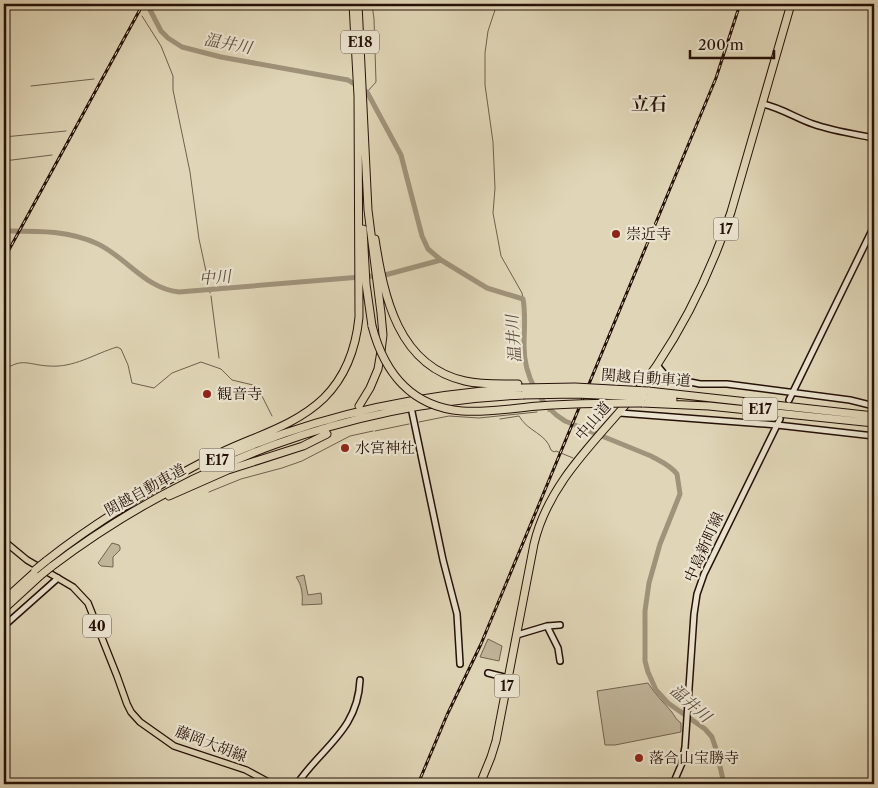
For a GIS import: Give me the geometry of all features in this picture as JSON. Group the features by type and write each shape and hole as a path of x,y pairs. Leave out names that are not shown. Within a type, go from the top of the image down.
{"highway":[{"name":"E18","path":"353,4 363,102 365,145 363,161"},
{"name":"E18","path":"358,4 360,78 358,92 363,161"},
{"name":"中山道","path":"480,784 496,741 534,544 543,515 560,483 620,413 657,365 686,318 704,283 732,212 791,4"},
{"path":"363,161 366,284 372,326 383,359 398,381 419,397 443,408 470,411 645,397 832,420 874,422"},
{"path":"363,161 383,282 391,310 402,336 412,350 428,364 456,379 522,389"},
{"path":"359,406 370,388 378,369 383,335 382,313 370,232 363,161"},
{"path":"48,564 85,532 139,498 205,461 296,418 311,409 331,391 349,362 358,326 363,161"},
{"name":"関越自動車道","path":"4,600 81,537 121,510 218,459 306,426 354,413 463,399 522,389 622,389 645,397"},
{"name":"関越自動車道","path":"522,389 874,416"},
{"name":"関越自動車道","path":"48,564 151,500 243,456 323,428 411,405"},
{"path":"84,543 151,504 187,487 245,464 303,446 327,434"},
{"name":"関越自動車道","path":"4,608 37,572"}],"main road":[{"name":"藤岡大胡線","path":"4,541 27,560 78,592 91,610 127,704 138,720 174,746 246,770 272,784"}],"street":[{"path":"762,104 790,113 816,125 874,138"},
{"path":"789,400 874,226"},
{"path":"657,365 666,376 700,384 727,384 792,394 850,400 874,406"},
{"path":"411,405 443,560 457,614 460,664"},
{"path":"620,413 777,425 874,436"},
{"name":"中島新町線","path":"673,784 683,758 694,614 698,590 780,419"},
{"path":"4,626 58,578"},
{"path":"517,635 548,626 560,625"},
{"path":"548,626 558,648 560,660"},
{"path":"488,673 508,678"},
{"path":"297,784 347,726 358,701 360,680"},
{"path":"438,784 443,784"}],"shaded area":[{"path":"112,543 120,547 120,550 113,557 113,567 101,566 98,563"},
{"path":"304,575 308,595 321,593 322,604 302,605 302,590 296,577"},
{"path":"488,639 502,646 499,661 480,657"},
{"path":"648,683 681,723 681,732 615,745 605,745 597,691"}],"waterway":[{"path":"134,4 140,12"},
{"name":"温井川","path":"147,4 161,31 182,47 221,57 348,80 367,92 401,155 422,236 428,249 441,260 487,288 523,299 525,357 530,379 541,399 556,415 565,421 651,456 677,474 680,494 660,544 649,583 645,611 645,661 656,690 668,703 705,729 712,737 724,784"},
{"path":"367,92 376,82 372,4"},
{"path":"497,4 488,31 485,53 485,85 493,142 495,188 493,213 501,256 522,293 523,299"},
{"path":"142,16 161,46 173,76 173,90 190,172 199,239 209,285"},
{"path":"31,86 94,79"},
{"path":"4,137 66,131"},
{"path":"4,161 52,155"},
{"name":"中川","path":"4,231 52,232 87,239 108,250 156,285 167,290 179,292 385,275 441,260"},
{"name":"中川","path":"210,288 210,293"},
{"path":"211,296 219,358"},
{"path":"4,370 21,363 49,366 67,365 117,347 121,349 128,365 132,383 154,388 172,373 201,362 221,369 232,380 253,385"},
{"path":"258,388 272,416"},
{"path":"419,422 449,416 479,418 537,412"},
{"path":"500,419 519,416 527,426 549,444 551,450 573,458"},
{"path":"375,431 409,424"},
{"path":"209,492 241,479 302,461 350,436 373,431"}],"railway":[{"path":"4,259 143,4"},
{"path":"418,784 447,715 481,644 716,78 740,4"}],"place":[{"name":"崇近寺","path":"616,234"},
{"name":"観音寺","path":"207,394"},
{"name":"水宮神社","path":"345,448"},
{"name":"落合山宝勝寺","path":"639,758"}],"district":[{"name":"立石","path":"649,104"}]}
